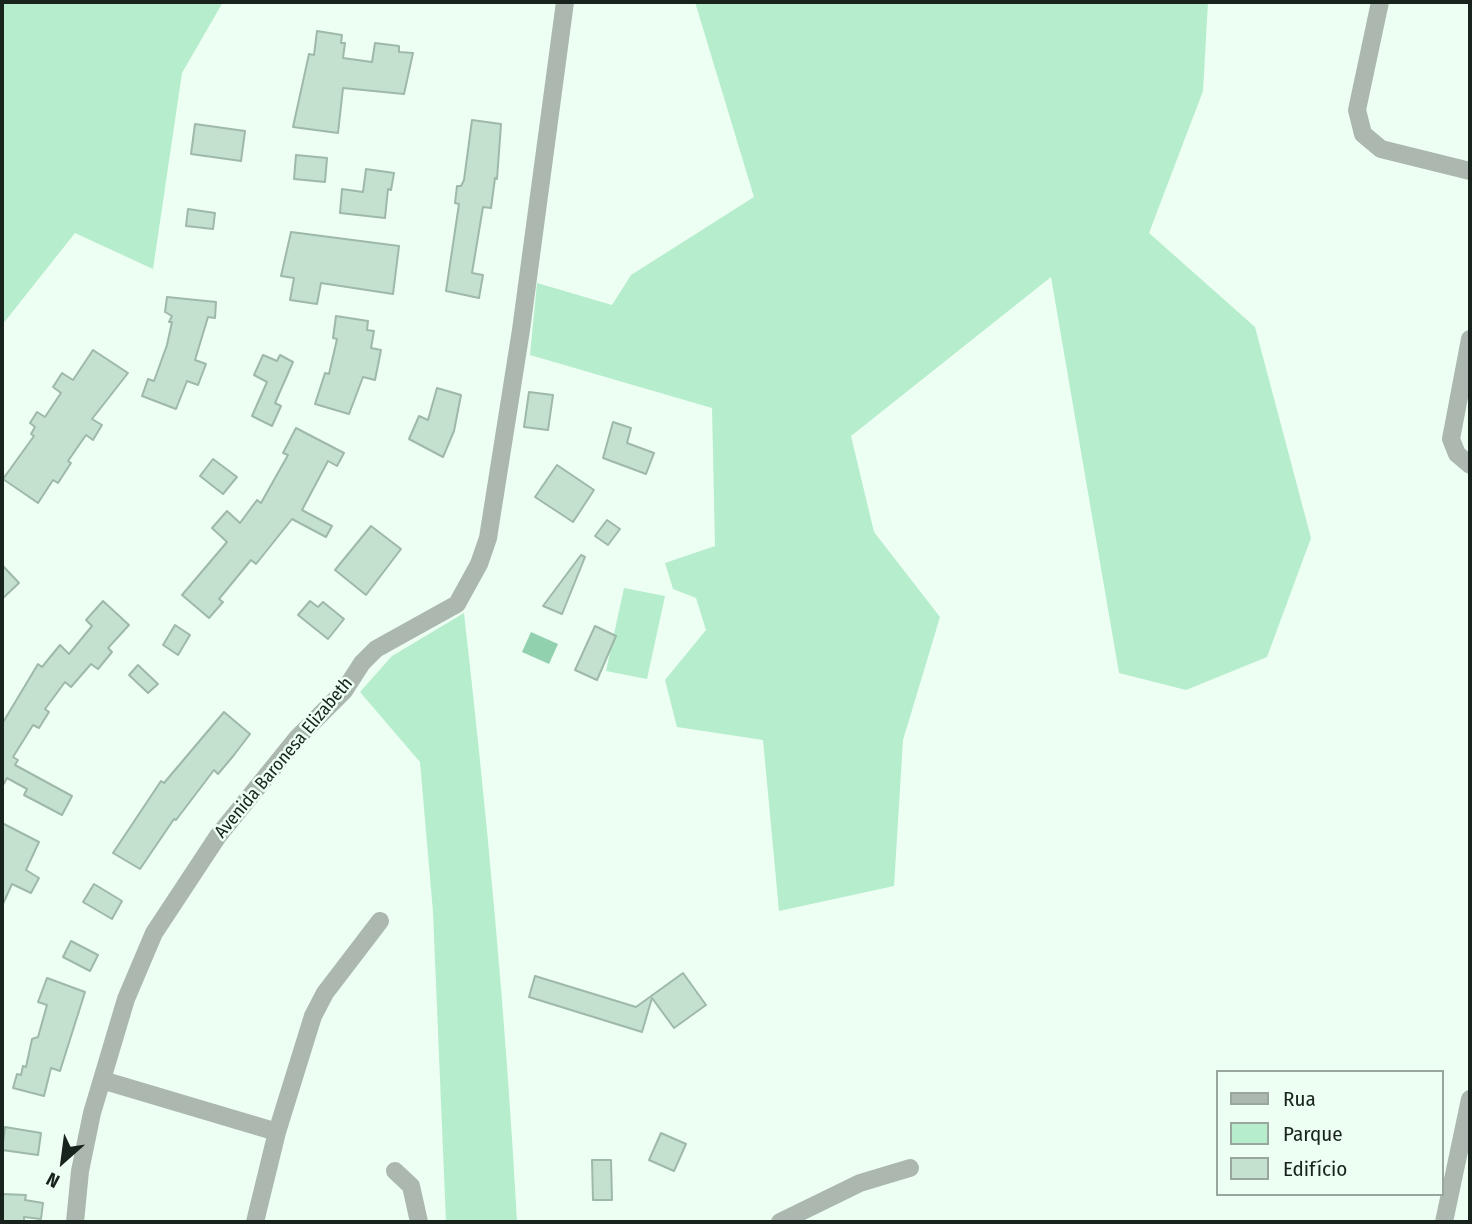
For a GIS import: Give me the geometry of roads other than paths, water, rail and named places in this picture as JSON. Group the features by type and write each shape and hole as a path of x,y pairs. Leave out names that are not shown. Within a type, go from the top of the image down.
{"street":[{"name":"Avenida Baronesa Elizabeth","path":"75,1222 80,1171 102,1080 126,999 154,933 218,836 298,737 344,691 362,663 376,649 457,604 467,589 488,538 521,330 565,2"},
{"path":"1380,2 1357,110 1363,134 1381,149 1470,170"},
{"path":"1470,339 1451,439 1457,454 1470,465"},
{"path":"255,1222 276,1132 313,1016 325,993 380,921"},
{"path":"102,1080 276,1132"},
{"path":"1444,1222 1470,1099"},
{"path":"780,1222 860,1182 910,1168"},
{"path":"396,1171 411,1186 419,1222"}]}
